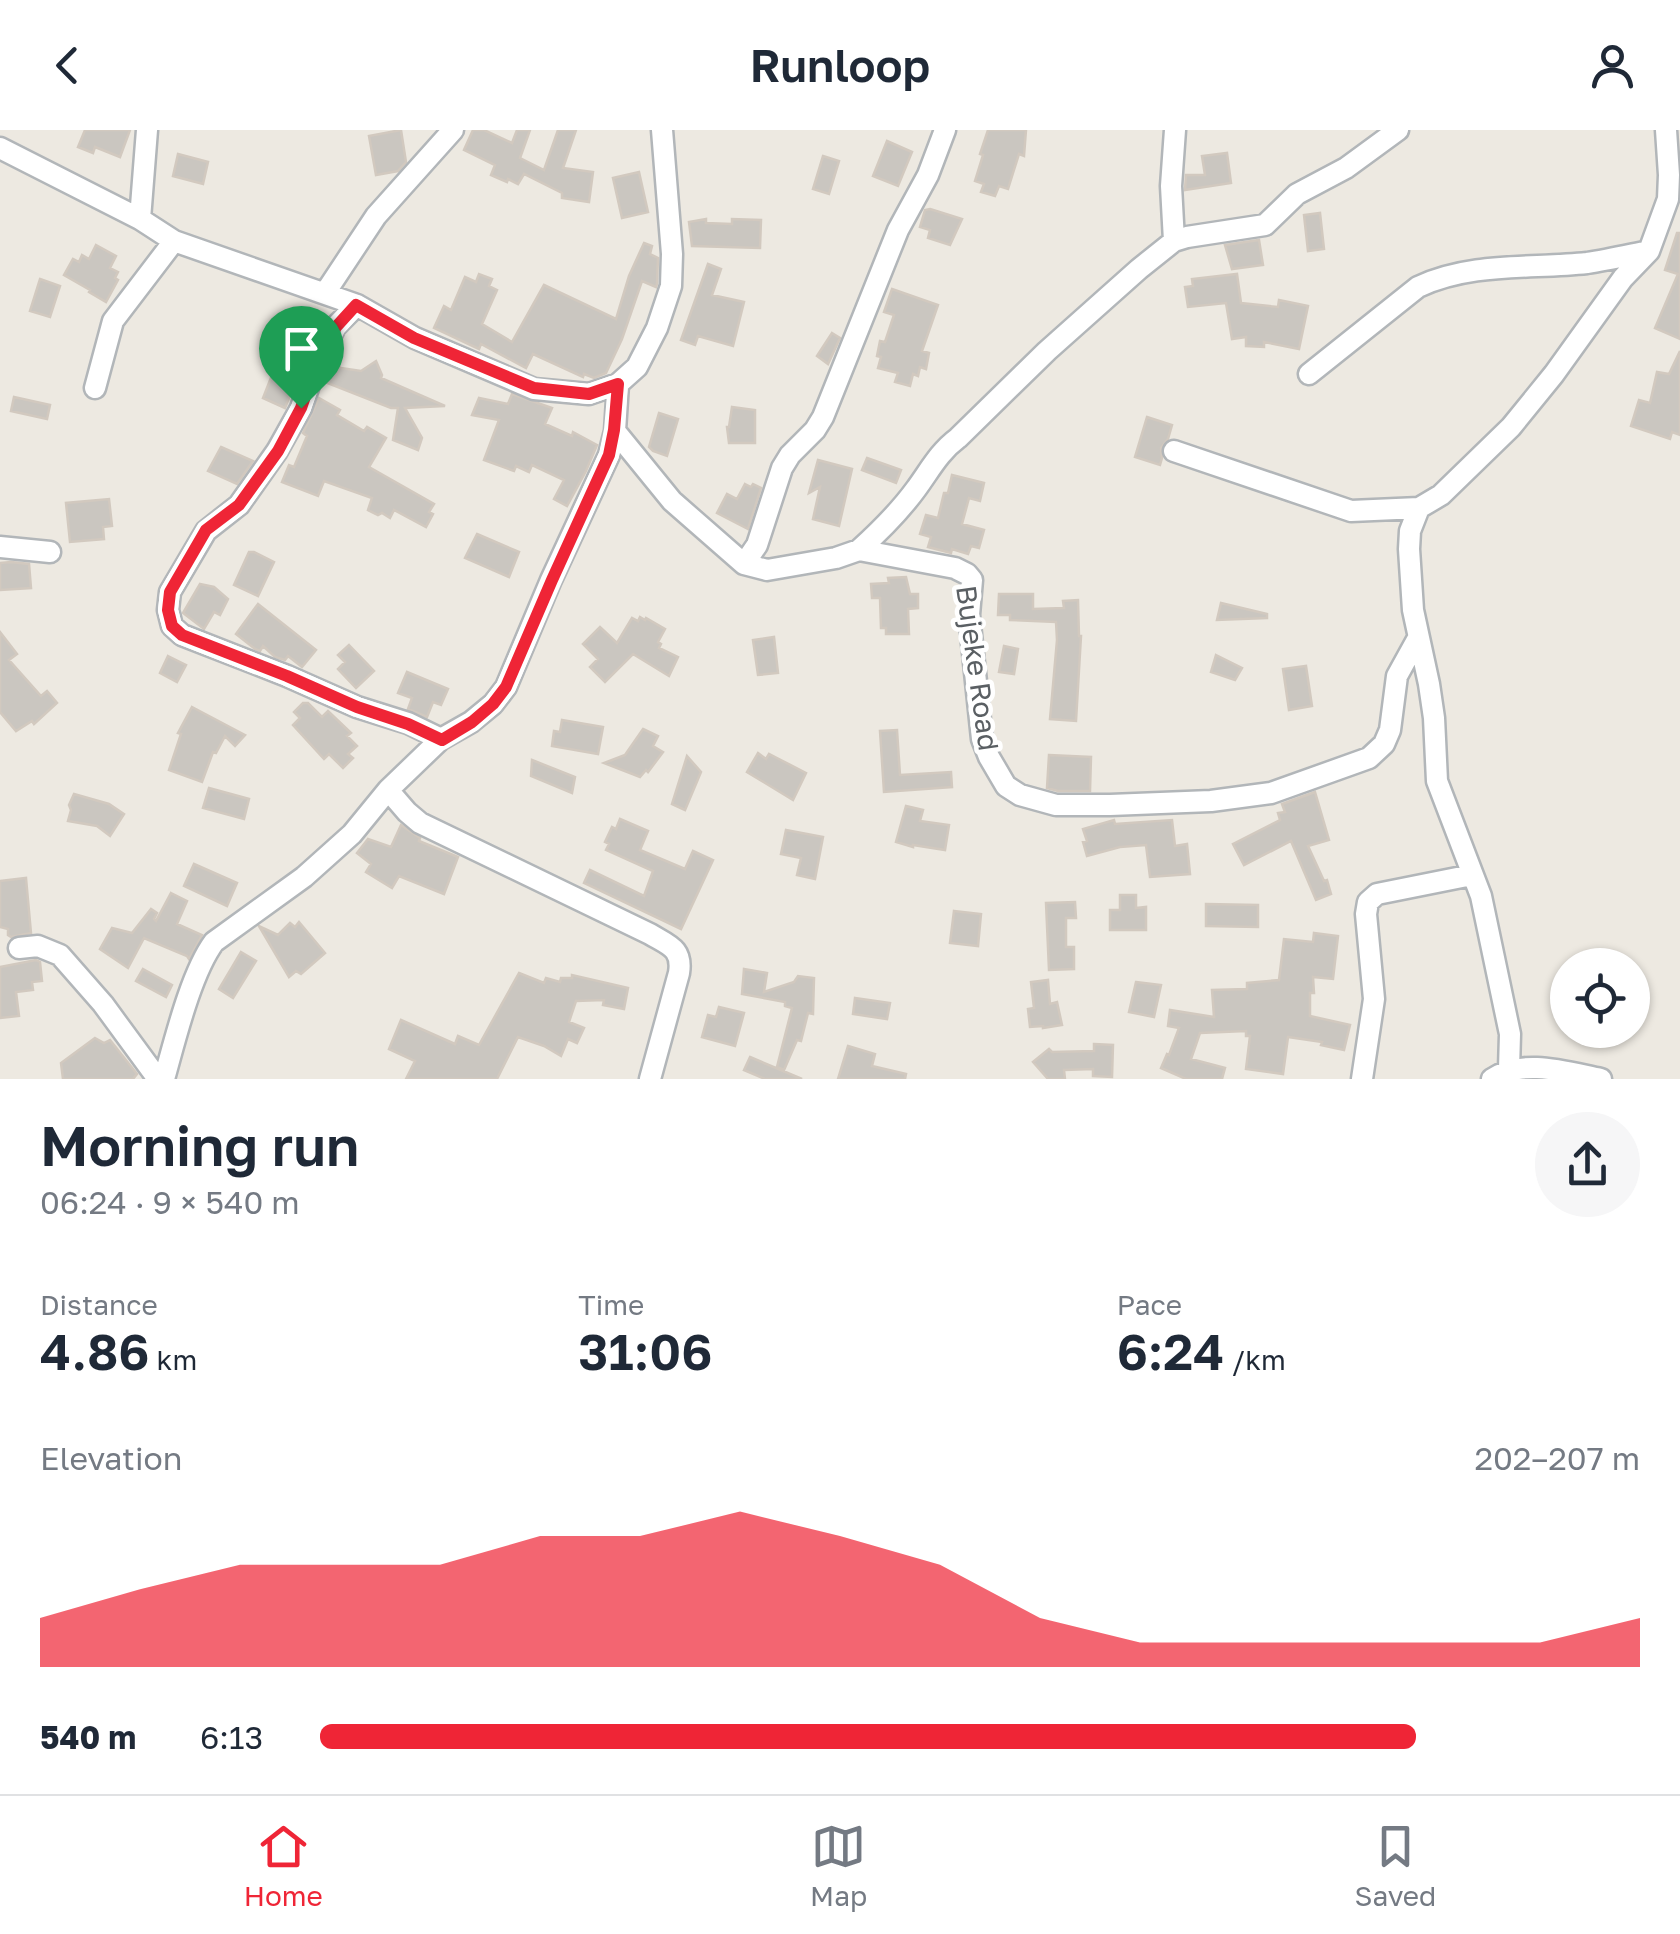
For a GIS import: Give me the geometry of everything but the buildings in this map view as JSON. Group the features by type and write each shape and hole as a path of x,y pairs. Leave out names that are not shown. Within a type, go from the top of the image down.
{"street":[{"path":"140,220 147,130"},
{"path":"326,293 376,216 453,130"},
{"path":"0,148 174,241 356,305 414,338 534,388 589,394 618,384 637,367 671,286 662,130"},
{"path":"614,430 672,501 744,564 757,545 782,468 823,417 898,230 928,175 945,130"},
{"path":"1174,130 1174,241"},
{"path":"859,550 914,492 944,449 1047,351 1174,241 1265,225 1297,194 1346,168 1398,130"},
{"path":"1174,450 1351,512 1419,508 1441,495 1511,427 1622,278 1649,251 1668,200 1666,130"},
{"path":"95,388 113,321 174,241"},
{"path":"1309,374 1418,287 1437,278 1499,267 1588,262 1649,251"},
{"path":"356,305 336,327 278,451 239,505 206,530 170,592 168,610 172,626 182,635 442,740"},
{"path":"161,1079 204,955 214,942 304,876 352,834 388,790 442,740 493,704 506,687 609,455 618,384"},
{"path":"1419,508 1408,548 1413,610 1434,718 1438,781 1481,896 1507,1014 1511,1046 1500,1074 1548,1070 1601,1079"},
{"path":"0,547 50,552"},
{"name":"Bujeke Road","path":"744,564 767,570 859,550 955,568 972,580 969,615 982,739 989,758 1006,786 1056,805 1110,806 1248,797 1271,793 1369,758 1384,744 1390,730 1397,676 1418,638"},
{"path":"388,790 420,823 650,934 678,953 682,960 650,1079"},
{"path":"1362,1079 1374,999 1368,902 1377,894 1394,889 1472,874"},
{"path":"19,948 38,946 60,955 161,1079"}],"route":[{"path":"356,305 414,338 534,388 589,394 618,384 609,455 506,687 472,722 442,740 182,635 172,626 168,610 170,592 206,530 239,505 278,451 301,408 315,368 336,327 356,305"}]}
